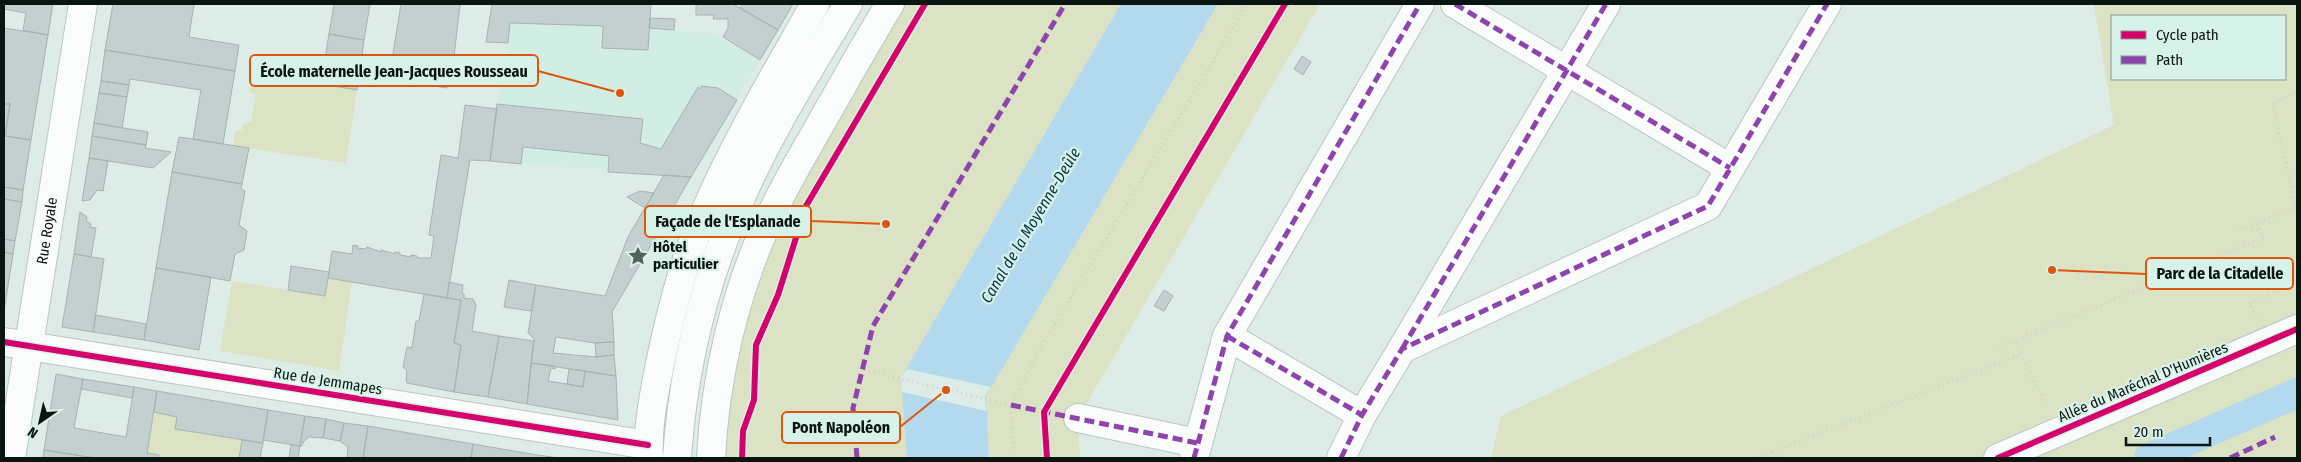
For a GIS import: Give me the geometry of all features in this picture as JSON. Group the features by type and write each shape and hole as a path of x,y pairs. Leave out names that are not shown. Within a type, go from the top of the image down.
{"street":[{"name":"Rue Royale","path":"11,458 16,344 83,4"},
{"path":"648,452 664,343 695,237 705,212 745,131 815,4"},
{"path":"677,458 680,419 691,356 723,242 742,194 770,140 848,4"},
{"path":"711,458 713,424 725,357 739,301 758,246 786,184 890,4"},
{"path":"1078,418 1196,451 1227,336 1420,4"},
{"path":"1455,4 1730,168"},
{"path":"1341,458 1362,415 1606,4"},
{"path":"1402,349 1708,206 1827,4"},
{"name":"Allée du Maréchal D'Humières","path":"1998,458 2297,329"},
{"path":"1227,336 1362,415"},
{"name":"Rue de Jemmapes","path":"16,344 648,452"}],"path":[{"path":"1014,458 1011,404 1049,334 1247,4"},
{"path":"2237,230 2296,207 2273,103 2297,92"},
{"path":"1995,347 2263,238 2257,223"},
{"path":"2268,342 2250,304 2297,279"},
{"path":"2016,340 2042,398"},
{"path":"1757,458 2021,354"},
{"path":"864,370 994,402 1011,404"},
{"path":"2250,449 2254,458"},
{"path":"1773,452 1776,458"}],"shaded area":[{"path":"492,4 651,4 650,18 675,19 674,30 712,33 760,60 691,177 490,161 508,43 486,42"},
{"path":"903,4 1121,4 901,377 907,458 723,458 726,425 737,358 754,292 777,229 799,182"},
{"path":"1218,4 1320,4 1078,418 1080,458 989,458 985,396"},
{"path":"2094,4 2297,4 2297,458 1491,458 1501,416 2114,125"},
{"path":"252,74 357,90 346,163 233,146 235,131 242,130 243,124 251,122 256,95 249,92"},
{"path":"328,278 352,282 339,371 220,351 232,281 325,296"},
{"path":"154,412 177,417 175,429 242,440 239,458 159,458 159,455 147,453"}],"water":[{"name":"Canal de la Moyenne-Deûle","path":"1121,4 1218,4 986,396 989,458 907,458 901,377"}],"pier":[{"path":"907,369 991,387 985,396 986,411 902,392 901,377"}],"building":[{"path":"4,4 53,4 48,35 23,30 26,13 4,9"},
{"path":"113,4 194,4 189,37 239,45 235,71 105,50"},
{"path":"334,4 370,4 364,40 329,34"},
{"path":"401,4 462,4 460,5 454,56 452,56 447,88 389,79"},
{"path":"492,4 651,4 648,50 602,48 603,26 510,23 508,43 486,42"},
{"path":"696,4 733,4 778,30 760,60 723,37 728,28 728,19 713,19 714,15 696,15"},
{"path":"743,4 793,4 778,30 740,8"},
{"path":"650,18 675,19 674,30 649,28"},
{"path":"4,28 48,35 31,140 5,136 10,104 4,104"},
{"path":"329,34 364,40 357,90 321,84"},
{"path":"105,50 235,71 223,144 193,139 201,90 130,79 129,85 101,81"},
{"path":"1302,56 1311,62 1303,75 1294,69"},
{"path":"101,81 129,85 127,97 99,93"},
{"path":"701,86 718,88 737,100 691,177 608,172 609,156 523,147 521,164 490,161 497,104 643,119 640,143 661,149 698,87 700,89"},
{"path":"99,93 127,97 122,128 94,123"},
{"path":"4,104 10,104 5,136 31,140 23,190 4,187"},
{"path":"465,105 497,109 490,161 470,160 447,298 328,278 332,251 352,254 353,245 358,246 357,248 366,249 367,247 381,252 381,250 411,257 411,255 417,256 417,258 431,258 434,236 429,235 441,155 458,158"},
{"path":"94,123 148,132 146,145 92,136"},
{"path":"92,136 146,145 145,148 171,152 153,168 89,158"},
{"path":"179,137 249,148 242,184 172,172"},
{"path":"89,158 108,161 103,191 97,190 90,200 82,201"},
{"path":"172,172 242,184 241,188 245,191 239,225 247,231 244,250 235,254 230,281 156,268"},
{"path":"664,175 691,177 612,312 614,342 595,343 556,337 553,353 596,357 614,355 616,376 531,363 534,339 528,333 536,285 605,296 628,237"},
{"path":"4,187 23,190 22,202 4,199"},
{"path":"640,191 654,193 645,208 627,197"},
{"path":"4,199 22,202 15,241 4,239"},
{"path":"80,212 87,217 86,221 91,224 90,227 96,228 91,257 74,254"},
{"path":"4,239 15,241 13,254 4,252"},
{"path":"4,252 13,254 4,311"},
{"path":"74,254 104,259 93,332 62,327"},
{"path":"291,266 329,272 325,296 288,290"},
{"path":"156,268 211,277 199,350 144,340"},
{"path":"509,280 536,285 531,311 504,307"},
{"path":"449,282 463,285 462,293 464,298 473,299 476,305 472,331 499,336 488,397 454,392 461,345 454,343 461,300 447,298"},
{"path":"1164,290 1173,296 1164,311 1154,306"},
{"path":"424,294 461,300 454,343 461,345 454,392 407,383 406,380 407,371 403,367 407,347 412,348 416,321 419,321"},
{"path":"96,315 146,324 144,340 93,332"},
{"path":"499,336 534,341 527,404 488,397"},
{"path":"614,342 614,355 596,357 595,343"},
{"path":"531,363 555,366 555,369 551,368 548,381 583,387 585,371 616,376 618,420 527,404"},
{"path":"569,369 585,371 583,387 567,384"},
{"path":"56,374 83,379 74,428 126,437 134,387 157,391 147,453 159,455 159,458 95,458 44,450"},
{"path":"83,379 134,387 132,398 81,389"},
{"path":"157,391 268,410 263,443 175,429 177,417 154,412"},
{"path":"268,410 305,416 300,446 263,440"},
{"path":"305,416 326,419 323,438 309,437 300,446"},
{"path":"326,419 344,423 340,441 323,438"},
{"path":"344,423 368,426 363,458 347,458 348,447 340,441"},
{"path":"368,426 473,444 471,458 363,458"},
{"path":"242,440 263,443 260,458 239,458"},
{"path":"473,444 525,453 558,458 471,458"},
{"path":"291,445 300,446 298,458 289,458"},
{"path":"44,450 95,458 43,458"}],"waterway":[{"path":"2149,458 2297,393"}],"marked path":[{"path":"857,458 853,408 873,326 1065,4"},
{"path":"1194,458 1227,336 1420,4"},
{"path":"1455,4 1730,168"},
{"path":"1402,349 1606,4"},
{"path":"1341,458 1362,415 1402,349 1708,206 1827,4"},
{"path":"1227,336 1362,415"},
{"path":"1011,405 1197,443"},
{"path":"2230,458 2275,437"}],"cycle path":[{"path":"742,458 743,431 754,400 756,345 778,295 806,206 925,4"},
{"path":"1047,458 1044,412 1285,4"},
{"path":"1998,458 2297,329"},
{"path":"4,342 648,445"}],"place":[{"name":"École maternelle Jean-Jacques Rousseau","path":"620,93"},
{"name":"Façade de l'Esplanade","path":"886,224"},
{"name":"Hôtel particulier","path":"638,256"},
{"name":"Parc de la Citadelle","path":"2052,270"},
{"name":"Pont Napoléon","path":"946,390"}]}
